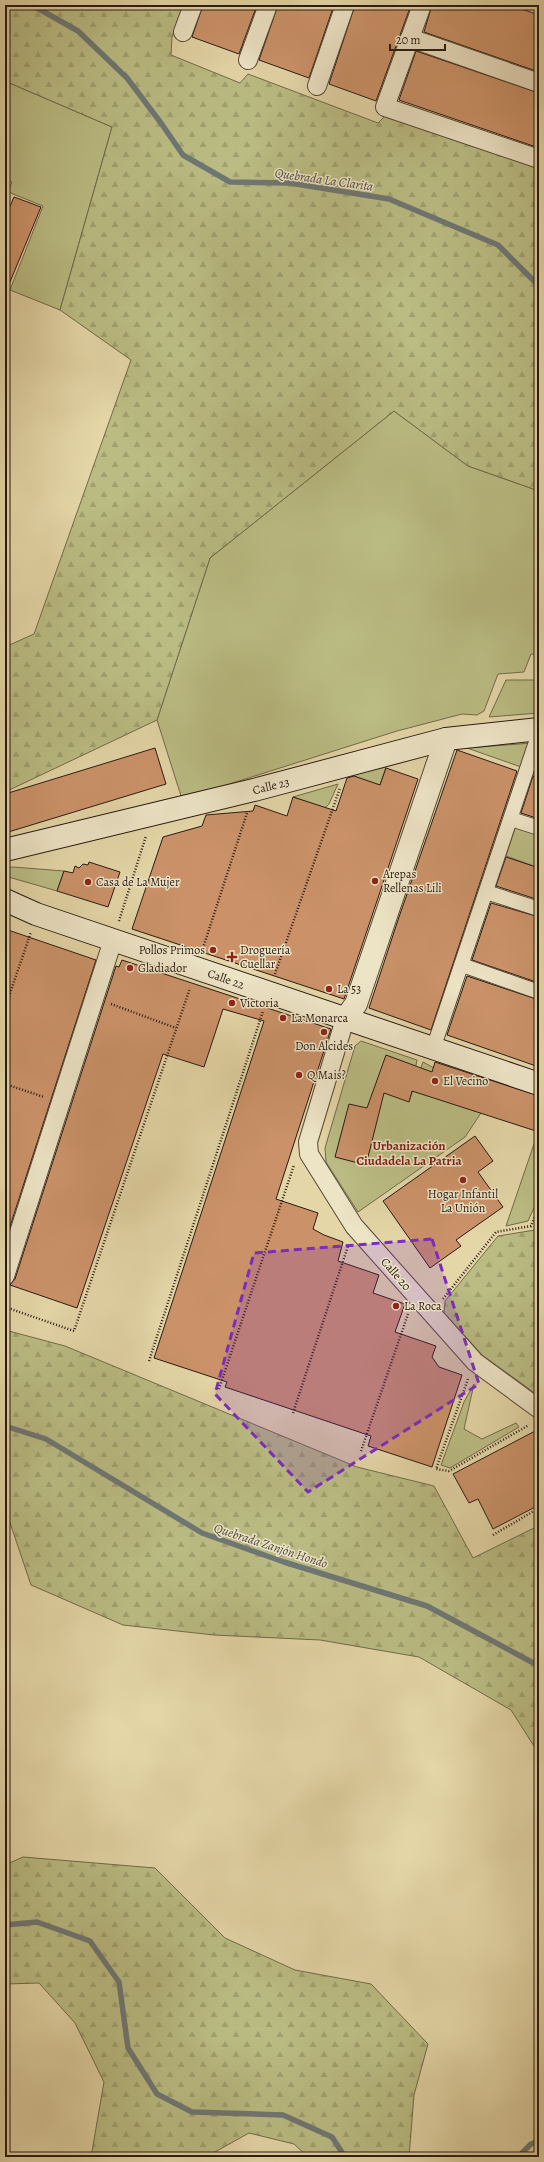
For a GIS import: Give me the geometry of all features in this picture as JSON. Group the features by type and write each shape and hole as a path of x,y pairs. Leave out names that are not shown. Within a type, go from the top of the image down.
{"main road":[{"name":"Calle 23","path":"5,850 254,790 446,739 538,742"},
{"path":"345,1019 356,1004 446,739"},
{"name":"Calle 22","path":"5,900 36,914 539,1084"}],"street":[{"path":"183,32 193,5"},
{"path":"248,60 268,5"},
{"path":"317,86 345,5"},
{"path":"422,5 385,107 539,159"},
{"path":"410,38 539,83"},
{"path":"433,1049 538,742 539,733"},
{"path":"511,819 539,828"},
{"path":"486,892 539,909"},
{"path":"5,1276 96,998 113,940"},
{"path":"462,966 539,992"},
{"path":"309,1154 308,1142 345,1019"},
{"name":"Calle 20","path":"309,1154 354,1226 475,1362 536,1416"}],"path":[{"path":"149,1361 269,993 348,766"},
{"path":"5,1307 74,1331 196,969 254,790"},
{"path":"113,940 153,814"},
{"path":"5,1008 36,914"},
{"path":"96,998 176,1028"},
{"path":"5,1084 62,1103"},
{"path":"219,1389 296,1158 309,1154"},
{"path":"431,1313 496,1232 531,1226 539,1206"},
{"path":"293,1413 354,1226"},
{"path":"361,1451 415,1295"},
{"path":"475,1362 436,1469 449,1471 536,1416"},
{"path":"493,1535 539,1508"}],"highlighted area":[{"path":"432,1239 479,1384 308,1492 215,1394 254,1253"}],"green space":[{"path":"5,5 183,5 172,37 171,55 240,83 248,74 378,123 388,113 539,164 539,491 468,466 394,411 210,558 157,720 5,792 5,647 34,634 131,360 60,310 112,127 5,81"},
{"path":"5,81 112,127 60,310 10,290 43,206 8,192 12,182 5,178"},
{"path":"394,411 468,466 539,491 539,655 531,654 524,672 498,674 484,711 477,715 462,714 397,731 182,799 157,720 210,558"},
{"path":"506,680 539,680 539,713 489,717"},
{"path":"532,743 524,768 467,748"},
{"path":"386,767 380,785 348,775"},
{"path":"338,784 329,804 325,808 293,797"},
{"path":"516,825 539,833 539,868 506,856"},
{"path":"13,867 64,871 57,891 5,876 5,868"},
{"path":"361,1041 417,1060 409,1101 423,1062 434,1068 481,1113 465,1137 358,1212 326,1162 325,1148 355,1046"},
{"path":"536,1131 539,1132 539,1197 528,1221 506,1226 535,1141"},
{"path":"535,1230 539,1238 539,1396 482,1355 444,1313 445,1301 498,1236"},
{"path":"5,1330 65,1346 357,1467 434,1486 473,1558 534,1528 539,1535 539,1754 511,1710 419,1657 320,1640 214,1635 123,1625 31,1585 5,1508"},
{"path":"474,1384 464,1429 482,1439 516,1423 519,1427 450,1468 441,1465 464,1402"},
{"path":"23,1857 155,1868 225,1938 295,1970 371,1984 428,2044 414,2095 409,2157 308,2157 294,2144 249,2133 206,2157 91,2157 104,2082 75,2023 39,1983 5,1984 5,1865"}],"building":[{"path":"203,5 257,5 239,54 192,37"},
{"path":"278,5 334,5 309,78 259,60"},
{"path":"355,5 411,5 376,101 329,84"},
{"path":"432,5 510,5 539,15 539,72 424,32"},
{"path":"416,51 539,93 539,148 399,100"},
{"path":"14,197 41,207 5,294 5,218"},
{"path":"155,748 166,784 5,833 5,794"},
{"path":"457,750 517,771 431,1030 369,1008"},
{"path":"386,768 418,779 344,999 132,929 163,837 202,826 206,815 253,811 255,805 287,816 293,797 336,811 347,778 354,776 380,785"},
{"path":"533,776 539,778 539,819 521,813"},
{"path":"506,857 539,868 539,900 496,886"},
{"name":"Casa de La Mujer","path":"89,862 120,872 108,907 57,891 64,871 73,873 75,866 79,868 83,864 88,865"},
{"path":"491,903 539,917 539,983 472,960"},
{"path":"5,929 96,960 5,1242"},
{"path":"122,960 331,1029 276,1199 318,1213 313,1229 343,1242 338,1261 379,1275 373,1293 405,1304 395,1332 436,1346 432,1357 439,1367 462,1375 432,1467 368,1446 371,1436 225,1387 227,1382 154,1358 264,1021 223,1009 204,1067 163,1054 77,1308 10,1285 15,1279 116,966 119,967"},
{"path":"467,976 539,1000 539,1067 447,1035"},
{"path":"386,1055 432,1072 435,1062 539,1096 539,1132 412,1091 409,1102 384,1093 366,1165 335,1157 349,1104 367,1108"},
{"path":"475,1136 493,1161 478,1172 503,1207 456,1240 461,1246 430,1268 383,1201"},
{"path":"539,1429 539,1505 493,1529 478,1499 469,1503 453,1474"}],"waterway":[{"name":"Quebrada La Clarita","path":"32,5 78,31 127,78 183,155 230,182 290,183 389,199 498,245 539,286"},
{"name":"Quebrada Zanjón Hondo","path":"5,1426 46,1439 202,1533 284,1562 427,1606 539,1666"},
{"path":"5,1925 37,1922 90,1941 119,1982 128,2048 157,2094 192,2112 283,2115 332,2137 345,2157"},
{"path":"518,2157 531,2144 539,2141"}],"place":[{"name":"Arepas Rellenas Lili","path":"375,881"},
{"name":"Casa de La Mujer","path":"88,882"},
{"name":"Pollos Primos","path":"213,950"},
{"name":"Droguería Cuellar","path":"232,957"},
{"name":"Gladiador","path":"130,968"},
{"name":"La 53","path":"329,989"},
{"name":"Victoria","path":"232,1003"},
{"name":"La Monarca","path":"283,1018"},
{"name":"Don Alcides","path":"324,1032"},
{"name":"Q Mais?","path":"299,1075"},
{"name":"El Vecino","path":"435,1081"},
{"name":"Hogar Infantil La Unión","path":"463,1180"},
{"name":"La Roca","path":"396,1306"}],"district":[{"name":"Urbanización Ciudadela La Patria","path":"409,1152"}]}
